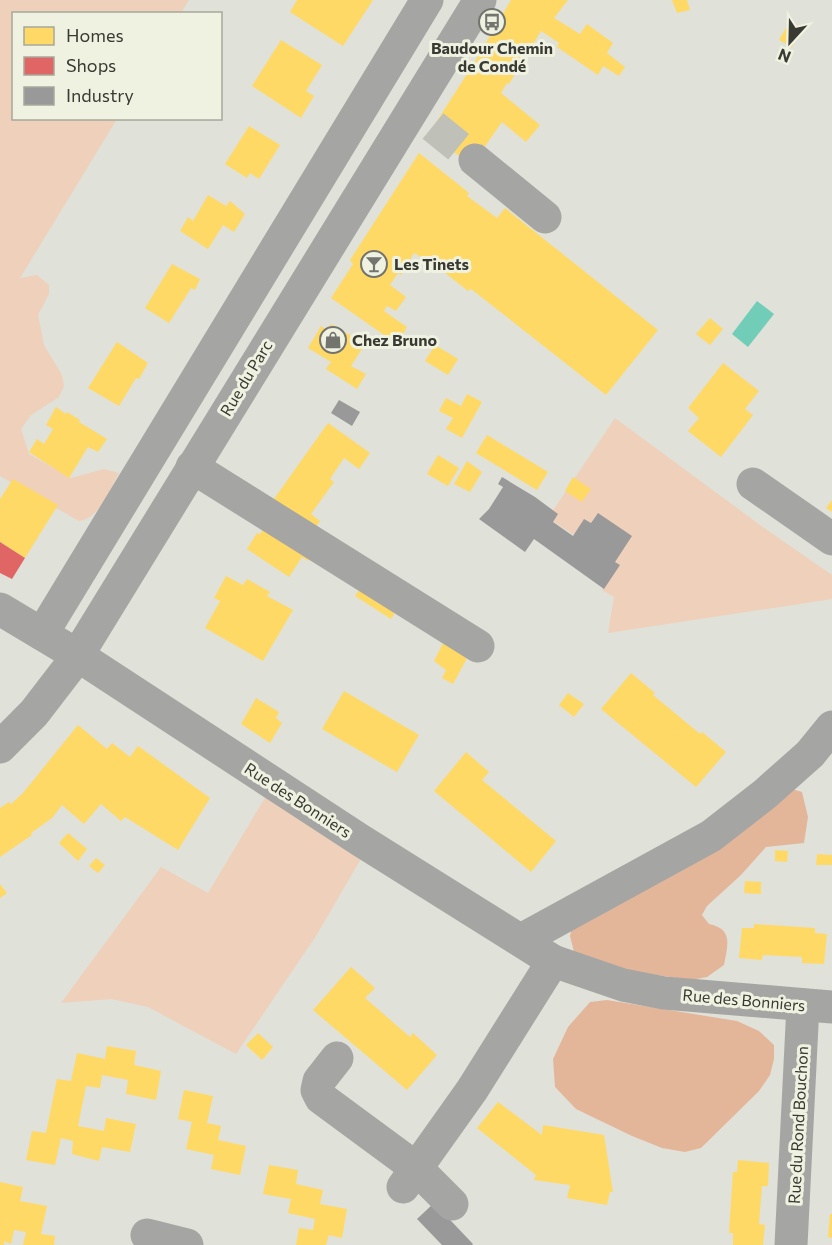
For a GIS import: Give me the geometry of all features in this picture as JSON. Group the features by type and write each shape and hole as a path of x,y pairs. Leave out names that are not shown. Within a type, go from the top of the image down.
{"street":[{"path":"42,634 427,0"},
{"name":"Rue du Parc","path":"0,747 34,713 77,655 271,337 423,118 480,0"},
{"path":"475,160 546,217"},
{"path":"235,316 271,337"},
{"path":"192,467 478,646"},
{"path":"753,484 832,539"},
{"name":"Rue des Bonniers","path":"0,609 77,655 351,834 553,961 623,985 664,993 818,1006"},
{"path":"521,940 711,836 765,794 810,754 832,727"},
{"path":"410,1177 472,1090 553,961"},
{"name":"Rue du Rond Bouchon","path":"791,1245 818,1006"},
{"path":"337,1058 319,1081 317,1090 321,1098 410,1177 453,1204"},
{"path":"147,1235 187,1245"}],"shaded area":[{"path":"0,0 189,0 182,12 12,12 12,120 116,120 20,278 37,275 49,285 49,294 38,315 44,345 62,375 64,386 59,397 31,415 21,429 29,454 71,478 104,469 119,473 93,515 79,521 0,476"},
{"path":"757,301 774,314 748,347 732,334"},
{"path":"615,418 832,575 832,599 608,633 614,597 602,590 618,566 614,562 630,537 596,515 580,539 548,518"},
{"path":"785,787 802,792 808,817 804,843 766,847 741,875 707,906 702,915 709,924 722,930 727,938 724,965 707,977 691,980 622,970 574,952 570,936 574,919"},
{"path":"266,796 362,857 316,936 236,1054 148,1007 111,999 61,1003 161,867 208,893"},
{"path":"607,1000 737,1021 759,1031 774,1045 774,1059 770,1075 759,1091 701,1148 685,1152 662,1148 632,1136 576,1109 555,1087 553,1059 568,1027 590,1002"}],"building: Homes":[{"path":"297,0 373,0 343,46 290,12"},
{"path":"511,0 568,0 554,18 580,34 587,24 613,43 607,53 625,67 619,76 603,66 598,75 557,47 559,43 541,31 509,84 507,83 501,93 540,125 526,142 502,122 471,166 430,132"},
{"path":"672,0 687,0 690,10 677,13"},
{"path":"790,21 802,28 792,47 779,40"},
{"path":"281,40 322,65 306,91 314,96 301,118 252,86"},
{"path":"249,126 280,145 259,179 250,173 247,178 225,164"},
{"path":"419,153 469,193 467,196 497,218 505,208 658,330 606,395 471,289 468,291 435,265 414,253 401,275 398,273 390,285 406,297 396,311 387,306 384,311 407,327 397,344 331,298 353,264 350,260"},
{"path":"208,195 226,206 230,201 245,214 234,232 223,225 208,249 180,231 188,217 193,221"},
{"path":"172,264 200,279 195,290 191,288 169,323 145,308"},
{"path":"710,318 723,329 710,345 696,334"},
{"path":"331,324 365,344 351,366 366,374 357,389 326,369 331,362 308,348 321,326 327,330"},
{"path":"117,342 148,363 119,406 88,388"},
{"path":"435,345 458,359 448,375 425,361"},
{"path":"723,363 759,391 745,409 753,415 721,457 688,431 699,418 688,408"},
{"path":"467,394 482,402 462,438 446,429 453,418 439,411 446,398 461,406"},
{"path":"56,407 107,439 98,452 88,447 69,478 29,452 37,439 44,444 53,429 46,425"},
{"path":"328,423 370,453 359,469 344,458 330,479 334,482 311,514 320,521 311,534 269,506"},
{"path":"487,435 548,472 537,490 476,453"},
{"path":"438,455 459,468 448,486 427,474"},
{"path":"467,461 482,472 470,492 454,484"},
{"path":"573,477 591,489 582,502 565,491"},
{"path":"13,479 58,505 25,558 0,542 0,499"},
{"path":"832,500 832,512 826,508"},
{"path":"267,523 311,557 308,561 302,557 289,577 247,549 257,533 260,534"},
{"path":"226,576 243,585 247,579 270,592 267,596 293,610 263,661 205,628 220,601 214,598"},
{"path":"364,582 400,605 391,619 355,596"},
{"path":"446,637 473,647 453,684 442,678 446,670 434,661"},
{"path":"631,673 655,693 653,695 700,734 702,732 726,752 696,787 601,709"},
{"path":"344,691 419,735 397,772 322,729"},
{"path":"568,693 584,704 574,717 559,705"},
{"path":"256,698 279,712 276,718 282,723 270,743 241,724"},
{"path":"78,725 107,749 112,743 130,757 138,746 210,798 178,850 125,817 121,821 101,804 84,824 62,805 52,818 31,833 32,835 0,857 0,808 9,802 11,804 23,793"},
{"path":"466,752 489,772 482,780 556,841 531,872 434,791"},
{"path":"68,833 87,849 78,861 59,843"},
{"path":"775,850 788,851 787,862 775,861"},
{"path":"817,854 832,855 832,865 816,865"},
{"path":"96,858 105,865 98,873 89,866"},
{"path":"745,881 761,882 761,894 744,893"},
{"path":"0,884 7,893 0,898"},
{"path":"754,924 815,928 815,933 827,934 824,964 802,963 802,957 763,955 762,960 739,958 742,928 754,928"},
{"path":"351,967 375,988 365,998 410,1037 413,1033 437,1055 407,1090 313,1010"},
{"path":"258,1033 273,1047 262,1060 246,1045"},
{"path":"107,1046 136,1051 134,1065 161,1071 156,1100 126,1094 128,1080 102,1075 100,1088 86,1086 78,1126 104,1131 106,1118 136,1124 130,1152 102,1147 99,1161 72,1154 73,1141 61,1138 55,1165 26,1160 32,1131 46,1133 57,1079 71,1081 77,1053 105,1059"},
{"path":"184,1090 213,1096 207,1123 221,1126 218,1140 246,1146 240,1175 211,1169 214,1155 186,1149 192,1122 178,1119"},
{"path":"498,1102 542,1135 543,1125 604,1135 613,1192 610,1192 607,1205 567,1198 570,1185 534,1180 536,1175 477,1128"},
{"path":"738,1160 769,1163 768,1186 762,1186 759,1224 765,1225 763,1245 733,1245 733,1233 729,1233 733,1172 737,1172"},
{"path":"269,1165 298,1170 296,1184 323,1190 320,1204 347,1209 342,1238 329,1235 326,1245 296,1245 299,1228 313,1230 315,1219 288,1213 291,1199 263,1194"},
{"path":"0,1182 23,1187 20,1201 47,1206 41,1234 55,1236 54,1245 23,1245 26,1232 14,1230 11,1244 4,1241 4,1245 0,1245"},
{"path":"830,1214 832,1214 832,1238 828,1237"}],"building: Shops":[{"path":"0,542 25,558 12,579 0,573"}],"building: Industry":[{"path":"339,400 360,412 352,426 331,413"},
{"path":"502,477 558,514 553,522 573,536 584,519 591,523 598,513 632,536 615,562 620,565 604,589 534,539 525,552 479,519 489,509 503,487 498,484"},
{"path":"434,1203 472,1245 442,1245 417,1219"}],"tunnel":[{"path":"433,126 475,160"}],"place":[{"name":"Baudour Chemin de Condé","path":"492,22"},
{"name":"Les Tinets","path":"374,264"},
{"name":"Chez Bruno","path":"333,340"}]}
